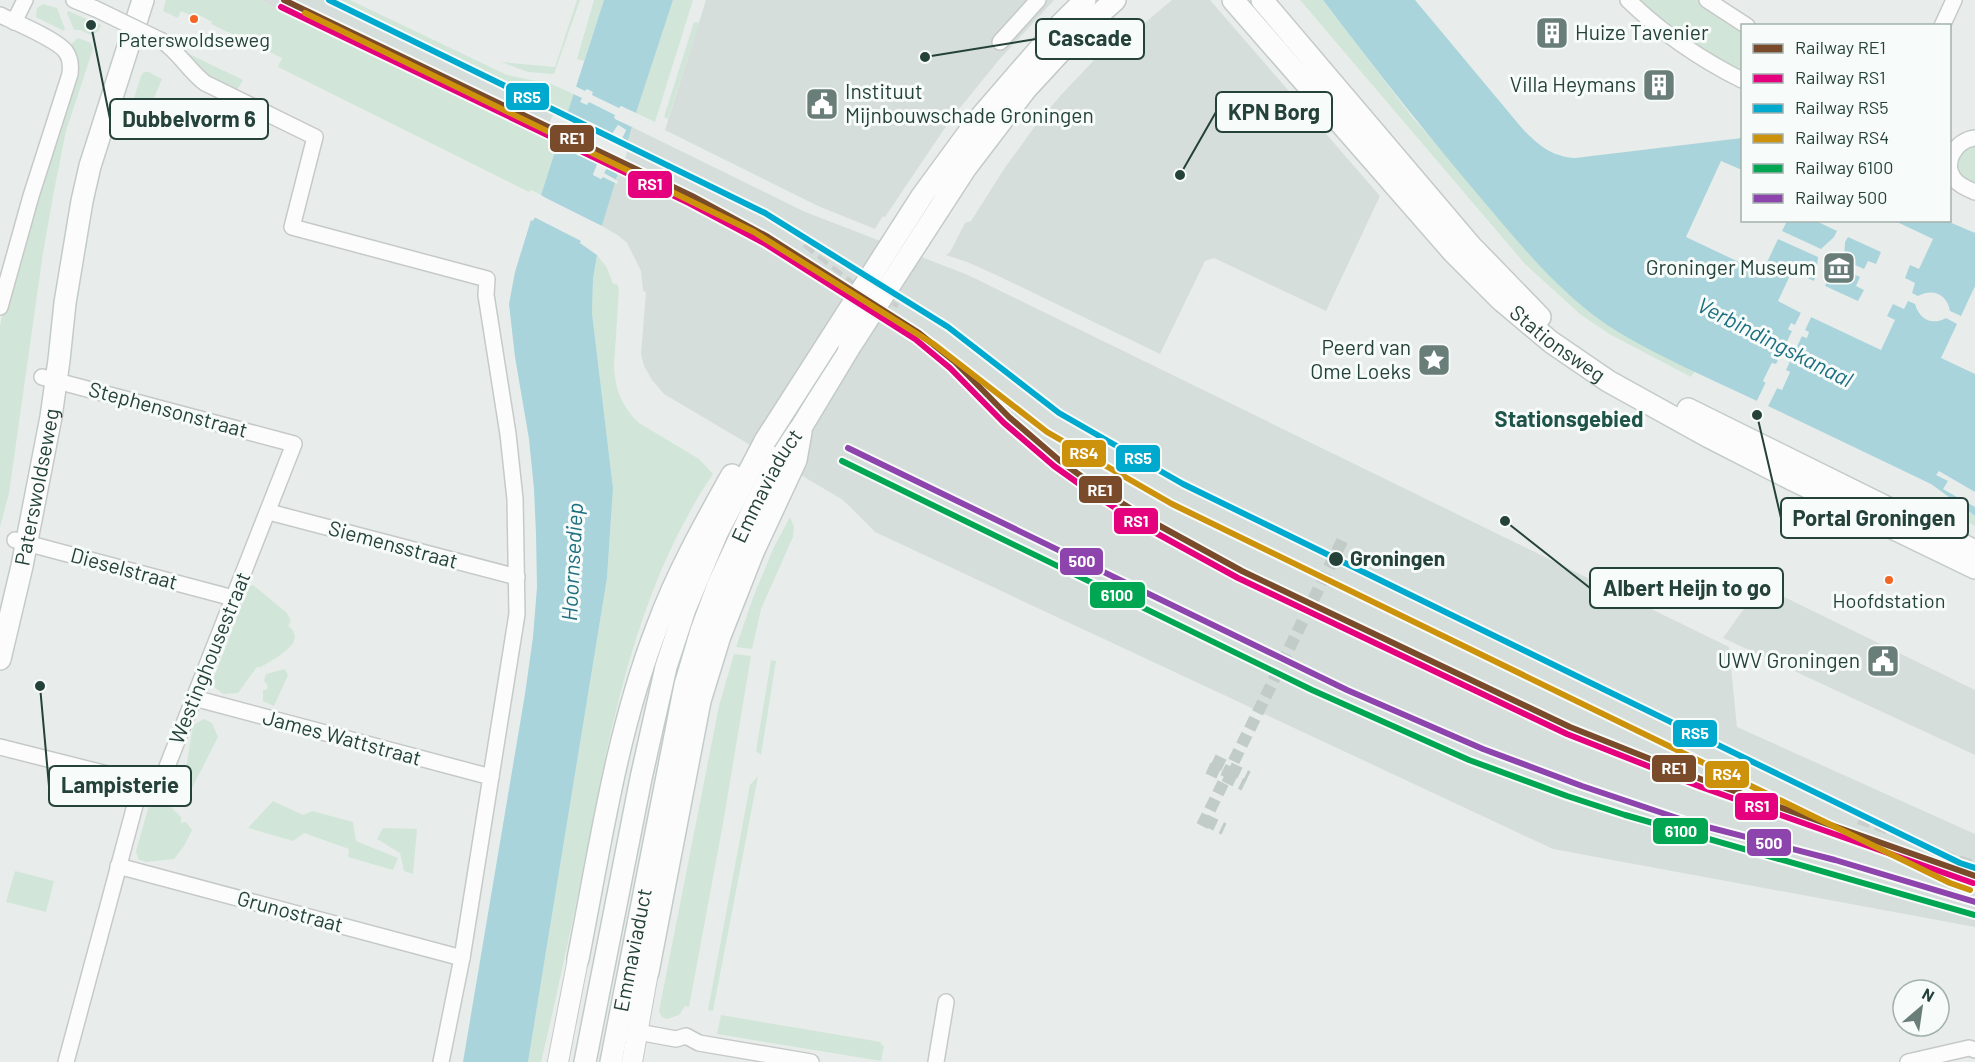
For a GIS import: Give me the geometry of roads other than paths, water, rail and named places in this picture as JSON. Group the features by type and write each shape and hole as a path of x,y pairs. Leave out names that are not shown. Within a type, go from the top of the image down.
{"main road":[{"name":"Paterswoldseweg","path":"49,379 73,193 83,152 131,0"},
{"name":"Paterswoldseweg","path":"1,654 83,195 90,166 143,0"},
{"name":"Emmaviaduct","path":"585,1062 640,778 666,667 685,609 717,533 745,502 802,426 849,348 965,169 1068,31 1085,0"},
{"name":"Emmaviaduct","path":"611,1062 685,685 765,441 922,196 977,121 1016,74 1068,31 1115,0"},
{"name":"Stationsweg","path":"1233,0 1453,252 1501,300 1551,342 1608,381 1724,444 1975,568"},
{"name":"Stationsweg","path":"1262,0 1471,246 1548,324 1569,342 1596,361 1638,385 1975,551"},
{"path":"578,959 623,738 647,655 680,570 745,502"},
{"path":"648,972 700,701 720,636 745,502"},
{"name":"Paterswoldseweg","path":"0,599 21,542"}],"street":[{"path":"14,22 25,0"},
{"path":"74,0 162,41 205,83 315,137 292,227 487,279 486,296 516,499 517,614 462,958 441,1062"},
{"path":"1000,42 1038,0"},
{"path":"1628,0 1671,38 1703,60 1741,79"},
{"path":"1707,0 1744,24"},
{"path":"1943,24 1954,0"},
{"path":"0,15 58,45 70,58 71,69 31,196 0,307"},
{"path":"1951,162 1955,148 1965,140 1975,138"},
{"path":"1951,169 1957,182 1975,192"},
{"name":"Stephensonstraat","path":"49,379 294,444"},
{"name":"Westinghousestraat","path":"141,783 159,788 294,444"},
{"name":"Siemensstraat","path":"269,512 517,577"},
{"name":"Dieselstraat","path":"21,542 233,598"},
{"name":"James Wattstraat","path":"194,698 491,777"},
{"path":"0,747 141,783 66,1062"},
{"name":"Grunostraat","path":"118,867 462,958"},
{"path":"558,1062 578,959"},
{"name":"Emmaviaduct","path":"638,1032 648,972"},
{"path":"936,1062 946,1002"},
{"path":"632,1062 638,1032 676,1039 687,1036 699,1043 811,1062"},
{"path":"1908,1062 1972,1049"}],"water":[{"name":"Hoornsediep","path":"604,0 673,0 636,113 621,106 615,119 632,127 602,226 592,222 580,243 597,255 593,279 592,313 613,488 607,578 528,1062 463,1062 533,637 537,587 534,489 509,304 515,272 531,220 533,221 545,198 541,195","holes":["618,125 626,130 601,179 593,174"]},
{"name":"Verbindingskanaal","path":"1323,0 1415,0 1521,127 1539,144 1558,155 1575,158 1741,138 1741,170 1721,161 1686,237 1762,273 1778,239 1818,257 1814,281 1792,271 1778,301 1801,313 1795,325 1788,329 1806,338 1805,330 1811,317 1881,350 1895,320 1887,316 1893,304 1904,309 1908,301 1915,304 1920,314 1927,320 1936,321 1946,318 1957,324 1941,358 1975,374 1975,516 1931,484 1768,406 1777,388 1782,389 1790,372 1772,363 1757,401 1649,349 1596,317 1561,288 1514,237 1382,77"},
{"path":"1786,222 1818,222 1837,231 1821,249 1782,231"},
{"path":"1897,222 1949,222 1975,233 1975,286 1961,316 1950,311 1946,300 1938,294 1929,293 1918,296 1912,293 1915,283 1905,278 1910,265 1919,269 1933,239"},
{"path":"1848,237 1881,252 1876,264 1868,261 1864,269 1844,260 1845,242"},
{"path":"1840,268 1860,277 1856,286 1864,290 1858,301 1825,286"}],"tunnel":[{"path":"1202,826 1343,539"},
{"path":"1213,760 1248,777"},
{"path":"1208,768 1244,785"},
{"path":"1205,820 1224,829"}],"railway":[{"path":"804,245 902,321"},
{"path":"798,255 826,270"},
{"path":"877,295 898,306"},
{"path":"1858,822 1975,863"}],"rail line":[{"name":"RE1","path":"284,0 692,196 768,237 919,333 955,362 1009,417 1059,460 1096,487 1149,520 1242,571 1570,727 1703,780 1975,876"},
{"name":"RS5","path":"329,0 765,213 948,327 1059,413 1183,484 1960,863 1975,868"},
{"name":"RS1","path":"281,7 689,203 764,243 915,339 950,368 1004,423 1054,466 1092,493 1145,527 1238,578 1567,734 1701,787 1973,883"},
{"name":"RS4","path":"305,13 754,232 935,345 1047,432 1172,504 1950,883 1970,890"},
{"name":"500","path":"848,448 1347,690 1483,749 1582,786 1692,823 1835,860 1975,902"},
{"name":"6100","path":"842,461 1312,690 1469,760 1625,815 1975,915"}],"place":[{"name":"Paterswoldseweg","path":"194,19"},
{"name":"Dubbelvorm 6","path":"91,25"},
{"name":"Huize Tavenier","path":"1552,33"},
{"name":"Cascade","path":"925,57"},
{"name":"Villa Heymans","path":"1659,85"},
{"name":"Instituut Mijnbouwschade Groningen","path":"822,104"},
{"name":"KPN Borg","path":"1180,175"},
{"name":"Groninger Museum","path":"1839,268"},
{"name":"Peerd van Ome Loeks","path":"1434,360"},
{"name":"Portal Groningen","path":"1757,415"},
{"name":"Albert Heijn to go","path":"1505,521"},
{"name":"Groningen","path":"1336,559"},
{"name":"Hoofdstation","path":"1889,580"},
{"name":"UWV Groningen","path":"1883,661"},
{"name":"Lampisterie","path":"40,686"}],"district":[{"name":"Stationsgebied","path":"1569,419"}]}
